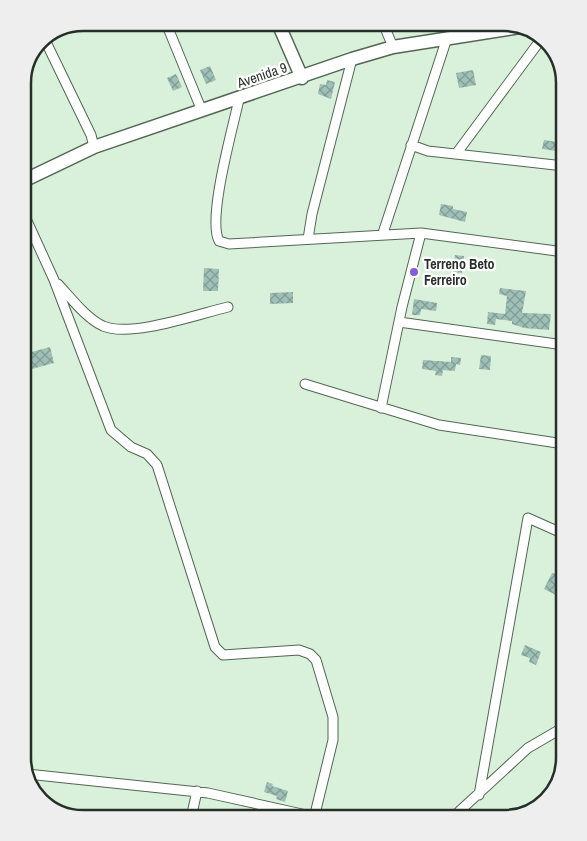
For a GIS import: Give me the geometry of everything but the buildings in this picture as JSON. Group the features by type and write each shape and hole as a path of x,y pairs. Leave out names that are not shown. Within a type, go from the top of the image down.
{"main road":[{"path":"282,31 302,78"},
{"name":"Avenida 9","path":"31,177 94,147 302,78 352,59 393,47 493,31"}],"street":[{"path":"170,31 202,111"},
{"path":"386,31 393,47"},
{"path":"383,233 447,38"},
{"path":"456,154 538,44"},
{"path":"48,46 91,135 94,147"},
{"path":"308,239 312,214 352,59"},
{"path":"239,98 218,199 216,234 219,241 229,244 383,233 421,233 556,251"},
{"path":"411,145 428,151 556,165"},
{"path":"31,230 54,280 111,430 131,447 147,454 157,465 215,647 223,655 299,650 310,654 316,660 332,717 333,740 318,810"},
{"path":"380,408 421,233"},
{"path":"54,280 93,320 104,326 121,330 137,329 228,307"},
{"path":"399,322 556,344"},
{"path":"305,384 440,425 556,443"},
{"path":"479,795 528,518 556,530"},
{"path":"461,810 528,748 556,732"},
{"path":"34,775 197,791 281,810"},
{"path":"193,810 197,791"}],"place":[{"name":"Terreno Beto Ferreiro","path":"414,272"}]}
